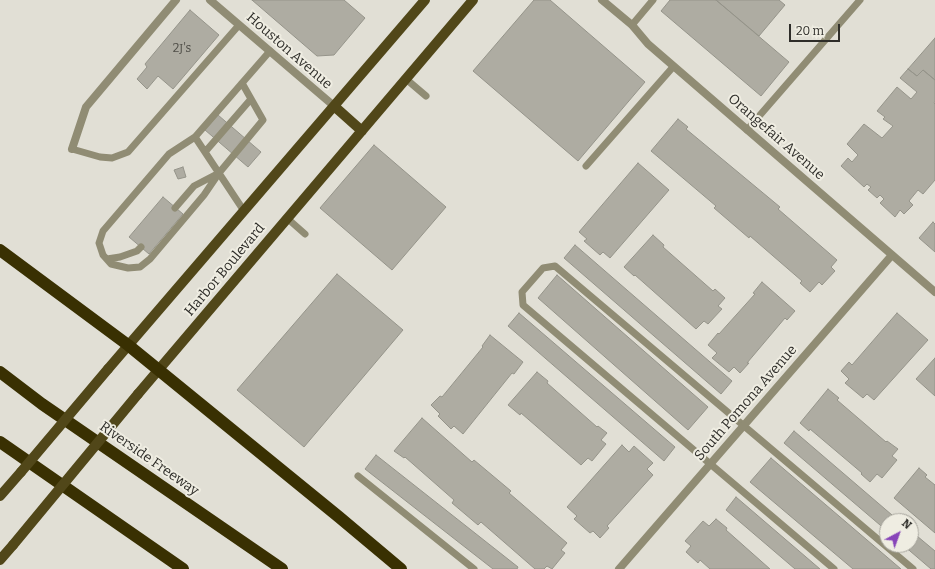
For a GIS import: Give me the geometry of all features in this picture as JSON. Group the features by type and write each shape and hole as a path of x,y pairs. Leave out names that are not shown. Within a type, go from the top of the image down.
{"highway":[{"path":"0,250 128,345 340,517 401,569"},
{"name":"Riverside Freeway","path":"0,372 49,408 282,569"},
{"path":"0,442 183,569"}],"main road":[{"name":"Harbor Boulevard","path":"0,496 425,0"},
{"name":"Harbor Boulevard","path":"0,560 138,394 473,0"},
{"path":"334,106 362,131"}],"street":[{"path":"72,148 86,106 176,0"},
{"name":"Houston Avenue","path":"210,0 334,106"},
{"name":"Orangefair Avenue","path":"602,0 632,25 648,44 674,67 935,292"},
{"name":"South Pomona Avenue","path":"619,569 892,255"}],"lane":[{"path":"632,25 654,0"},
{"path":"746,130 860,0"},
{"path":"72,148 100,157 112,158 128,152 238,25"},
{"path":"242,83 263,120 219,173 204,195 150,259 140,267 128,268 111,264 103,255 99,243 103,231 169,154 195,137 242,83 270,51"},
{"path":"586,166 674,67"},
{"path":"406,79 426,96"},
{"path":"205,152 251,99"},
{"path":"195,137 244,211"},
{"path":"175,208 194,186 219,173"},
{"path":"288,219 305,234"},
{"path":"107,259 120,258 137,251 141,247"},
{"path":"834,569 522,305 522,292 543,268 555,266 913,569"},
{"path":"358,476 474,569"}],"building":[{"path":"252,0 344,0 365,18 334,55 317,56"},
{"path":"534,0 550,0 645,82 578,161 473,71"},
{"path":"670,0 716,0 789,62 761,96 661,11"},
{"path":"716,0 779,0 785,5 759,36"},
{"path":"190,10 219,35 173,89 158,76 147,89 137,79 147,67 145,64"},
{"path":"935,38 935,80 923,70 917,76 908,69"},
{"path":"908,69 917,76 923,70 935,80 935,180 923,194 918,190 909,201 913,205 904,214 900,210 895,217 880,203 884,199 880,195 877,198 868,190 871,187 867,184 864,187 841,166 848,158 852,162 858,155 847,144 864,124 882,138 893,126 883,119 885,117 877,111 897,87 911,99 917,92 900,78"},
{"path":"218,115 261,152 248,167 205,130"},
{"path":"678,119 688,127 686,129 780,207 778,209 837,260 831,267 835,271 822,285 819,282 810,292 800,283 802,281 750,236 749,238 714,208 716,206 651,151"},
{"path":"374,145 446,207 392,270 320,208"},
{"path":"638,163 669,190 610,258 603,252 600,255 584,241 587,239 579,232"},
{"path":"183,167 186,177 178,179 174,170"},
{"path":"163,197 183,214 149,254 129,237"},
{"path":"933,222 935,224 935,252 919,238"},
{"path":"653,235 664,245 663,247 713,291 715,289 725,298 718,306 722,309 708,324 704,321 696,329 624,267"},
{"path":"575,245 732,381 721,394 564,258"},
{"path":"337,274 403,330 304,447 237,390"},
{"path":"557,275 708,407 688,430 538,298"},
{"path":"762,282 795,311 787,320 785,318 740,373 734,367 729,372 712,358 717,353 708,345 755,294 753,293"},
{"path":"519,313 675,447 664,461 508,326"},
{"path":"897,313 928,340 874,400 867,394 863,398 845,383 849,379 841,371 849,362 852,365"},
{"path":"490,335 523,362 514,374 512,373 463,434 454,426 451,429 438,416 440,414 431,405 440,396 442,397 483,347 482,346"},
{"path":"935,358 935,396 916,379"},
{"path":"537,372 548,381 547,383 597,427 598,426 607,433 601,440 606,444 592,461 588,458 581,465 521,413 520,415 508,405"},
{"path":"828,389 839,398 837,400 886,442 887,441 898,449 892,456 897,460 882,478 877,474 870,482 861,474 862,473 810,429 809,431 800,423"},
{"path":"422,418 472,462 474,460 511,491 509,493 567,543 561,550 565,553 552,569 547,566 544,569 535,569 481,522 478,525 452,503 454,500 405,457 404,458 394,451"},
{"path":"794,431 890,513 879,513 879,524 784,443"},
{"path":"622,445 629,452 634,446 653,463 647,469 653,475 607,526 609,528 600,538 593,531 590,533 574,519 577,516 567,507"},
{"path":"376,455 518,567 517,569 493,569 365,469"},
{"path":"771,458 879,550 879,553 882,553 901,569 853,569 750,482"},
{"path":"919,468 927,475 925,477 935,485 935,533 919,519 919,513 912,513 894,498"},
{"path":"736,497 820,569 795,569 726,510"},
{"path":"716,519 727,528 726,530 770,569 710,569 700,560 698,563 686,552 691,546 685,541 703,521 709,526"},
{"path":"919,538 935,551 935,569 931,569 912,553 919,553"}]}
